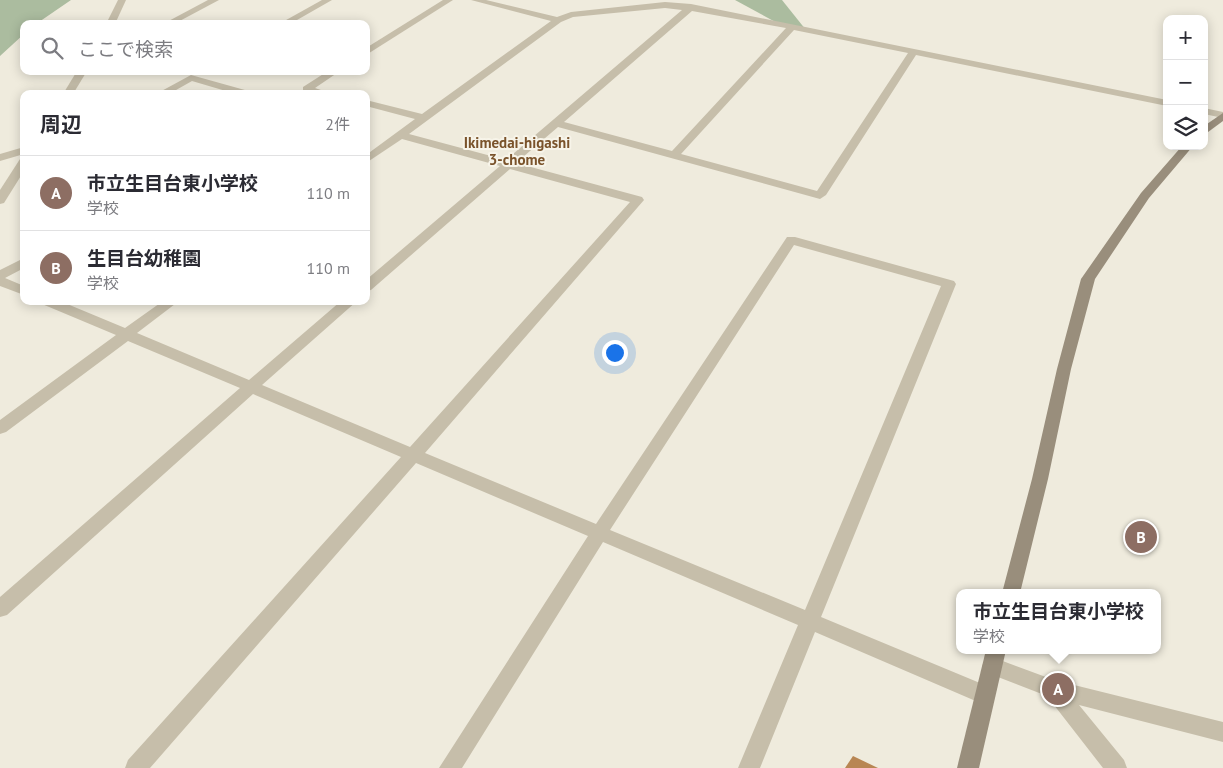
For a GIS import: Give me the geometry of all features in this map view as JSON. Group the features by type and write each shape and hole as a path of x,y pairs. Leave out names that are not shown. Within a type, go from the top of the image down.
{"street":[{"path":"112,20 122,0"},
{"path":"175,20 215,0"},
{"path":"290,20 328,0"},
{"path":"370,49 449,0"},
{"path":"475,0 558,20"},
{"path":"370,157 558,20 571,15 665,5 691,7 1163,102"},
{"path":"370,284 691,7"},
{"path":"674,156 792,27"},
{"path":"556,124 820,196 914,51"},
{"path":"70,90 80,75"},
{"path":"311,90 307,89 329,75"},
{"path":"168,90 190,78 234,90"},
{"path":"370,105 423,118"},
{"path":"1208,112 1223,115"},
{"path":"1208,128 1223,115"},
{"path":"136,768 638,200 400,135"},
{"path":"1012,589 1040,479 1064,369 1088,279 1145,196 1185,150"},
{"path":"0,158 20,151"},
{"path":"0,200 20,168"},
{"path":"450,768 599,533 791,240 949,284 749,768"},
{"path":"0,276 20,264"},
{"path":"0,282 20,290"},
{"path":"57,305 985,695"},
{"path":"0,428 166,305"},
{"path":"0,610 251,386 345,305"},
{"path":"968,768 994,658 1054,689 1223,732"},
{"path":"1054,689 1116,768"}],"green space":[{"path":"0,0 71,0 42,20 20,20 20,38 0,56"},
{"path":"735,0 782,0 806,30 779,24"}],"building":[{"path":"853,756 878,768 845,768"}],"place":[{"name":"生目台幼稚園","path":"1141,537"},
{"name":"市立生目台東小学校","path":"1058,689"}],"district":[{"name":"Ikimedai-higashi 3-chome","path":"517,152"}]}
